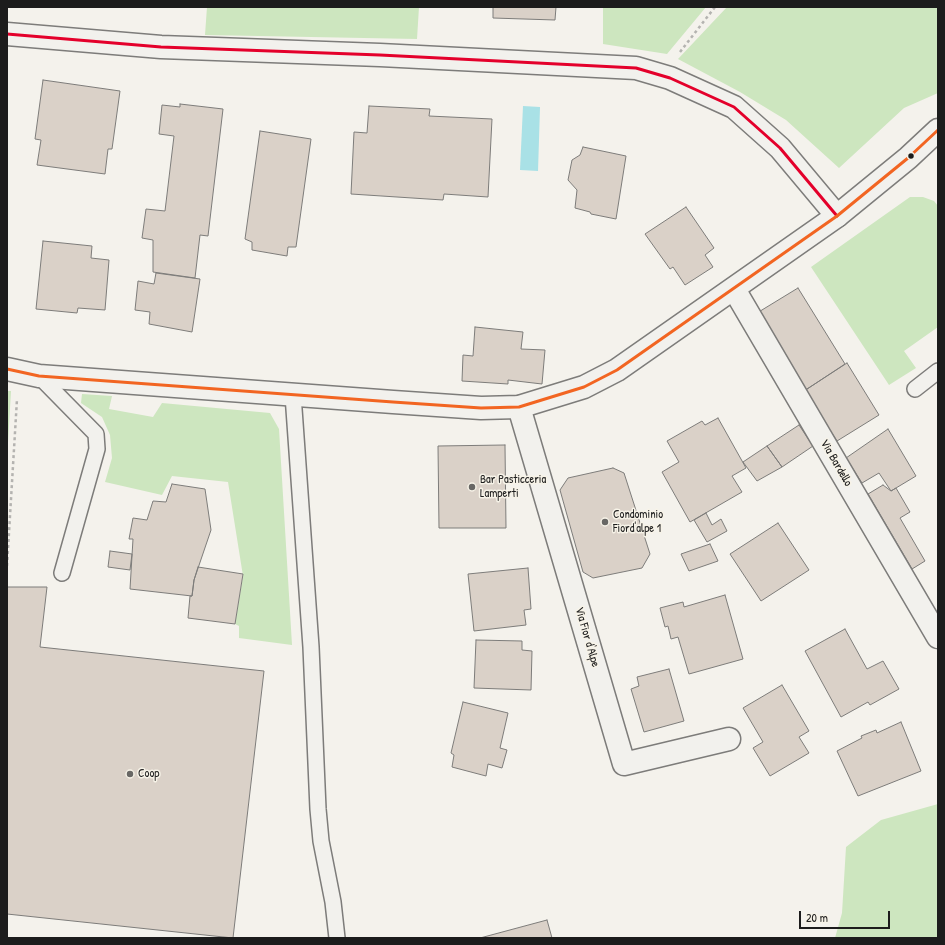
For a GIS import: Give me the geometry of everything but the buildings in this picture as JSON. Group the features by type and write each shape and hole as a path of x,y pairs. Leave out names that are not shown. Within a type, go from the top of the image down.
{"street":[{"path":"7,34 161,48 380,55 636,68 670,78 734,107 780,148 837,216"},
{"path":"9,370 39,376 294,395 481,408 520,407 584,387 617,370 837,216 908,158 938,130"},
{"name":"Via Bardello","path":"734,289 938,637"},
{"name":"Via Fior d'Alpe","path":"520,407 624,764 729,738"}],"lane":[{"path":"915,389 938,371"},
{"path":"39,376 96,434 97,449 62,573"},
{"path":"294,395 311,646 318,809 321,841 333,902 337,938"}],"path":[{"path":"694,32 715,7"},
{"path":"7,566 17,395"}],"green space":[{"path":"207,7 419,7 417,39 205,35"},
{"path":"603,7 706,7 667,54 603,44"},
{"path":"727,7 938,7 938,93 904,108 839,168 786,120 740,92 678,59"},
{"path":"910,197 923,197 934,201 938,206 938,327 904,351 916,368 889,385 811,267"},
{"path":"7,391 11,391 7,460"},
{"path":"82,394 112,396 109,409 153,417 162,403 270,413 279,429 292,645 239,638 239,626 235,624 243,576 228,482 172,476 162,495 105,482 112,458 110,435 102,417 81,403"},
{"path":"938,804 938,938 835,938 842,913 846,847 881,820"}],"water":[{"path":"523,106 540,107 538,171 520,170"}],"transit line":[{"path":"7,34 161,47 380,55 636,68 670,78 734,107 780,148 837,216"},
{"path":"7,369 39,376 481,408 519,407 584,387 617,370 837,216 908,158 938,130"}],"place":[{"name":"Bar Pasticceria Lamperti","path":"472,487"},
{"name":"Condominio Fiord'alpe 1","path":"605,522"},
{"name":"Coop","path":"130,774"}]}
